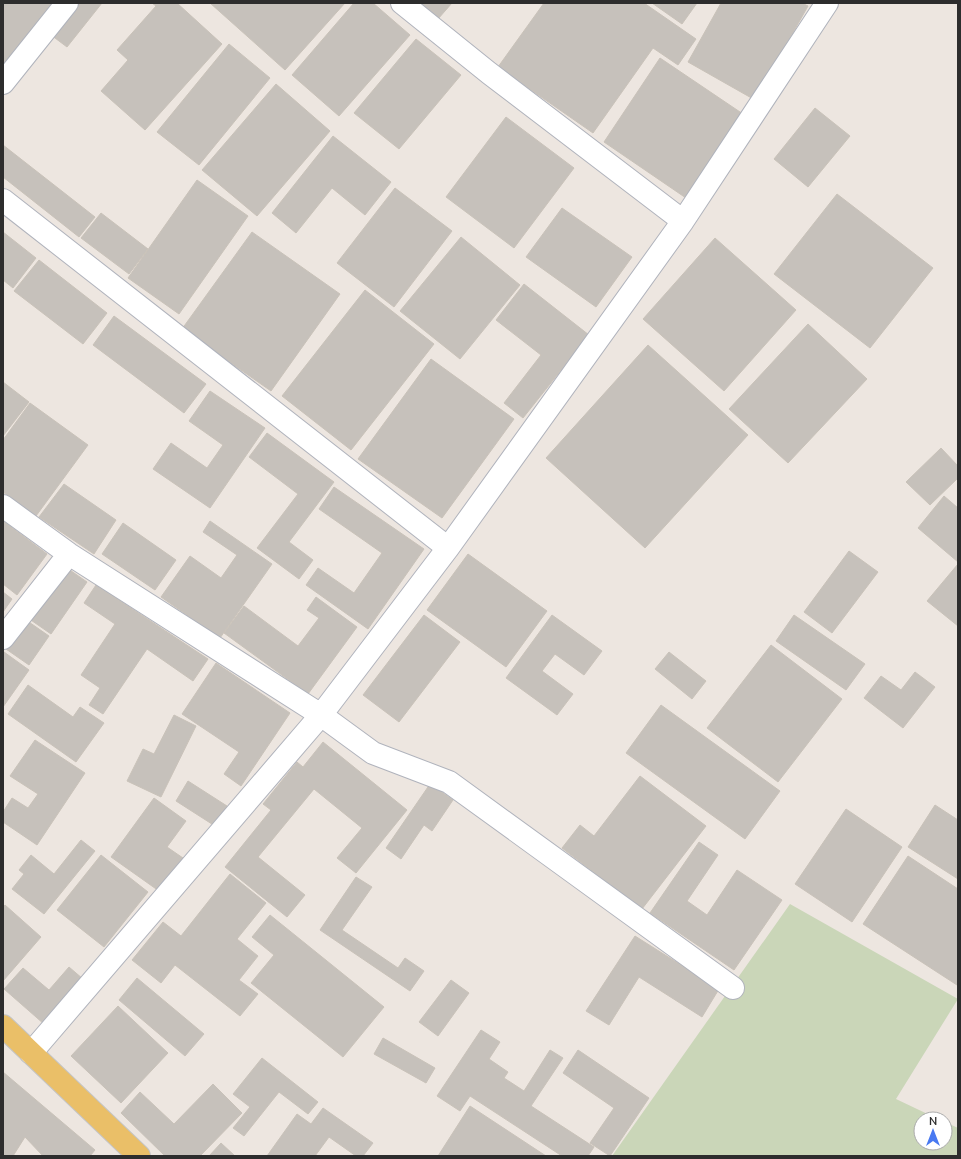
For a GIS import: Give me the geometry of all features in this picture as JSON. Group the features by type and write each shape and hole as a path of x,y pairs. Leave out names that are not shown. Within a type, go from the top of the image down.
{"main road":[{"path":"3,1026 139,1156"}],"street":[{"path":"3,83 68,3"},
{"path":"402,3 489,73 683,221"},
{"path":"31,1053 321,715 448,548 683,221 827,3"},
{"path":"3,200 448,548"},
{"path":"3,506 69,554 321,715 373,753 449,782 733,988"},
{"path":"3,638 69,554"}],"green space":[{"path":"790,904 958,999 896,1099 921,1111 913,1111 913,1151 953,1151 953,1126 958,1128 958,1156 612,1156"}],"building":[{"path":"3,3 58,3 3,72"},
{"path":"77,3 102,3 67,47 51,35"},
{"path":"152,3 177,3 222,44 145,130 101,91 128,60 117,50 156,6"},
{"path":"210,3 345,3 285,70"},
{"path":"354,3 373,3 410,35 339,116 292,75"},
{"path":"420,3 452,3 438,19"},
{"path":"544,3 644,3 696,39 678,65 653,48 593,133 498,67"},
{"path":"652,3 697,3 682,24"},
{"path":"721,3 802,3 808,6 755,100 688,62"},
{"path":"416,39 461,75 399,149 354,113"},
{"path":"229,44 270,78 199,165 157,132"},
{"path":"660,58 743,114 686,198 604,142"},
{"path":"276,84 330,131 257,216 202,170"},
{"path":"815,108 850,136 808,187 774,159"},
{"path":"506,117 574,168 514,248 446,197"},
{"path":"333,136 391,182 365,215 332,188 296,233 272,213"},
{"path":"3,145 95,217 79,237 3,177"},
{"path":"197,180 248,216 179,314 128,278"},
{"path":"395,188 452,231 394,307 337,263"},
{"path":"837,194 933,268 870,348 774,274"},
{"path":"562,208 632,257 596,307 526,257"},
{"path":"101,213 148,249 129,274 81,238"},
{"path":"3,232 36,258 13,288 3,280"},
{"path":"252,232 340,294 271,391 182,329"},
{"path":"461,237 520,285 460,359 400,311"},
{"path":"715,238 796,310 724,391 643,319"},
{"path":"39,260 107,313 83,344 14,291"},
{"path":"524,284 589,335 523,418 504,403 541,355 496,320"},
{"path":"365,290 434,344 351,450 282,396"},
{"path":"114,316 206,384 184,413 93,345"},
{"path":"808,324 867,379 788,463 729,409"},
{"path":"648,345 748,435 645,548 546,458"},
{"path":"431,359 514,419 442,518 358,459"},
{"path":"3,382 29,402 3,436"},
{"path":"210,391 265,428 210,508 153,469 171,443 207,468 223,445 189,421"},
{"path":"30,403 88,445 36,516 3,492 3,440"},
{"path":"267,433 334,482 289,542 313,560 299,579 257,548 298,494 249,457"},
{"path":"941,448 958,466 958,478 930,505 906,482"},
{"path":"64,484 116,520 94,554 39,517"},
{"path":"334,487 424,549 368,629 306,585 318,568 354,593 382,553 319,509"},
{"path":"944,496 958,508 958,562 918,528"},
{"path":"3,521 47,554 17,595 3,584"},
{"path":"210,521 272,564 220,638 161,597 190,556 221,578 237,555 203,532"},
{"path":"123,523 176,560 155,590 102,554"},
{"path":"849,551 878,572 832,633 804,612"},
{"path":"468,554 547,611 506,667 427,610"},
{"path":"958,564 958,626 927,601"},
{"path":"64,566 87,582 51,634 28,618"},
{"path":"96,585 208,659 193,681 147,649 103,714 89,705 100,688 81,675 115,624 84,603"},
{"path":"3,592 12,599 3,612"},
{"path":"316,597 357,627 308,694 224,633 244,606 298,646 319,618 307,610"},
{"path":"424,615 460,642 399,722 363,695"},
{"path":"552,615 602,651 584,675 555,654 542,671 573,694 557,715 506,678"},
{"path":"794,615 865,664 846,690 776,641"},
{"path":"26,620 49,636 29,665 6,649"},
{"path":"771,645 842,699 778,782 707,728"},
{"path":"4,652 29,670 3,707 3,654"},
{"path":"669,652 706,681 692,699 655,669"},
{"path":"216,663 290,713 241,786 224,774 239,752 182,714"},
{"path":"915,672 935,687 903,728 864,698 881,676 901,690"},
{"path":"28,685 73,717 80,707 104,723 76,762 8,714"},
{"path":"661,705 780,791 745,839 626,753"},
{"path":"174,715 196,726 161,797 127,781 143,749 154,754"},
{"path":"35,740 85,773 37,845 3,822 3,812 12,798 28,808 38,794 10,776"},
{"path":"323,742 407,810 356,873 337,858 362,828 314,789 258,857 305,895 287,917 225,867 271,810 263,804 297,762 303,767"},
{"path":"640,776 706,826 642,909 562,848 580,825 594,836"},
{"path":"188,781 227,806 215,826 176,801"},
{"path":"430,784 453,800 432,831 424,825 401,859 386,848"},
{"path":"154,798 186,821 167,847 183,858 159,891 111,857"},
{"path":"935,805 958,820 958,879 908,847"},
{"path":"846,809 902,847 852,922 795,884"},
{"path":"81,840 95,851 44,914 12,889 24,874 19,870 31,855 54,874"},
{"path":"699,842 718,855 687,901 707,915 737,870 782,900 734,970 650,913"},
{"path":"101,855 148,892 104,947 57,910"},
{"path":"908,856 958,889 957,985 863,924"},
{"path":"230,874 266,903 237,939 258,956 239,980 258,994 240,1016 175,965 161,983 132,960 163,922 181,936"},
{"path":"356,877 372,887 342,930 398,968 405,958 424,971 410,991 320,930"},
{"path":"5,905 41,937 3,981 3,907"},
{"path":"270,915 384,1007 343,1057 251,983 274,955 252,937"},
{"path":"635,936 719,989 702,1017 639,977 609,1025 586,1011"},
{"path":"69,967 83,979 44,1024 4,989 23,968 49,990"},
{"path":"137,978 204,1034 185,1056 119,1000"},
{"path":"451,980 469,993 438,1036 419,1022"},
{"path":"118,1006 168,1053 121,1103 71,1056"},
{"path":"481,1030 500,1042 489,1059 508,1072 504,1078 524,1091 550,1050 563,1058 531,1106 594,1147 588,1156 562,1156 470,1096 460,1111 437,1096"},
{"path":"383,1038 435,1068 426,1083 374,1054"},
{"path":"578,1050 649,1098 610,1156 590,1143 614,1108 563,1073"},
{"path":"262,1058 318,1102 308,1114 279,1092 244,1136 233,1128 250,1107 233,1094"},
{"path":"3,1072 95,1150 90,1156 43,1156 25,1137 13,1156 3,1156"},
{"path":"213,1084 242,1113 200,1156 165,1156 121,1113 140,1092 174,1124"},
{"path":"470,1106 546,1156 438,1156"},
{"path":"323,1108 373,1143 363,1156 356,1156 329,1137 315,1156 267,1156 297,1114 311,1124"},
{"path":"221,1143 235,1156 209,1156"}]}
